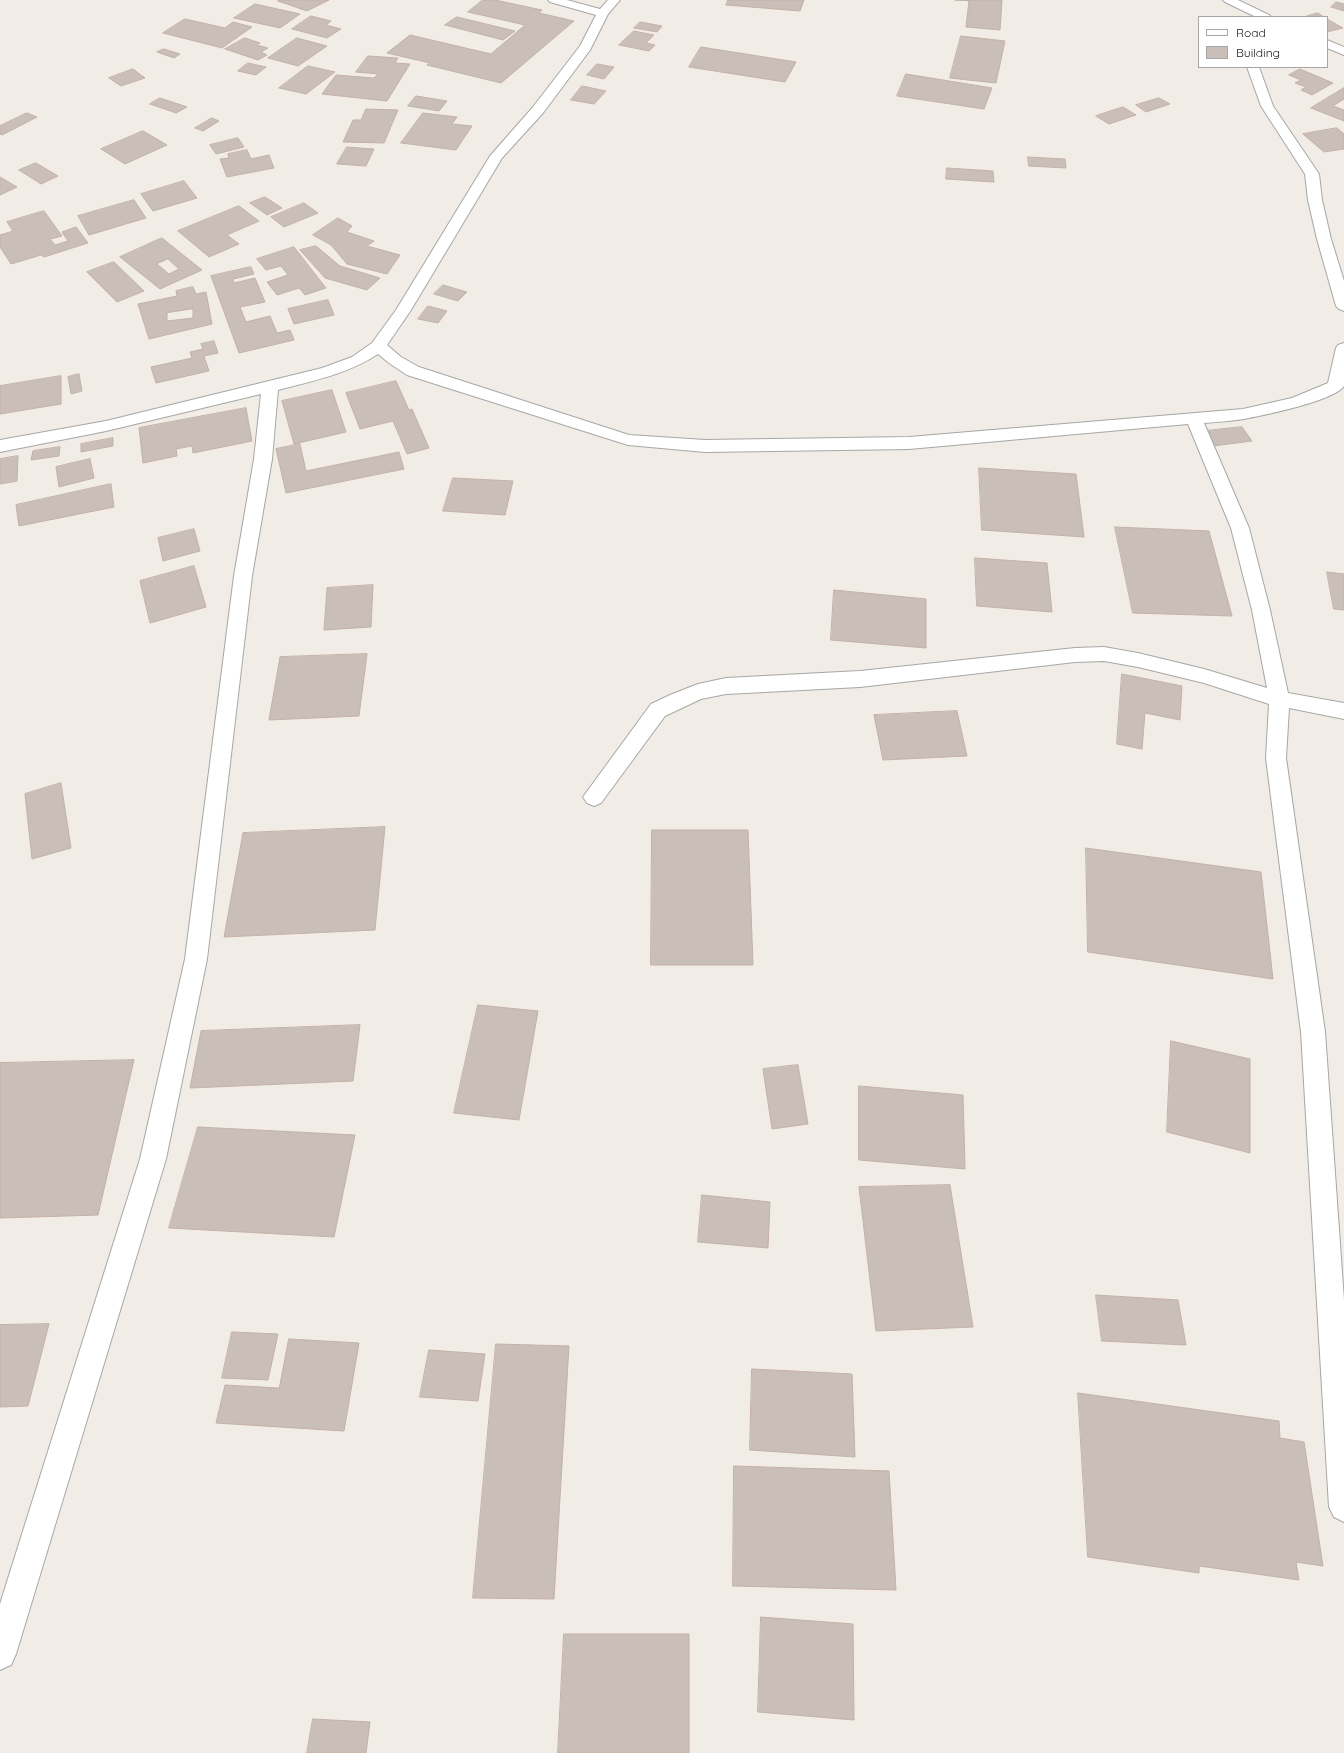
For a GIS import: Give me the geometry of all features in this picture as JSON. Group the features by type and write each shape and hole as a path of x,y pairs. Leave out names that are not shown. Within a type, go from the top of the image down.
{"street":[{"path":"554,0 603,13"},
{"path":"0,446 106,426 328,372 358,360 378,346 403,310 497,156 538,110 586,47 603,13 614,0"},
{"path":"1229,0 1264,16"},
{"path":"1328,44 1344,51"},
{"path":"1253,68 1267,106 1312,174 1315,200 1324,239 1344,306"},
{"path":"378,346 394,360 413,371 628,440 705,446 909,443 1243,414 1296,402 1323,393 1336,386 1344,348"},
{"path":"0,1654 153,1159 196,959 244,576 263,459 270,387"},
{"path":"1194,419 1240,528 1262,610 1279,699 1276,758 1313,1032 1344,1507"},
{"path":"594,797 658,710 677,700 698,692 726,686 860,679 1104,654 1138,660 1204,676 1279,699 1344,711"}],"building":[{"path":"329,0 307,11 278,1"},
{"path":"483,0 495,0 542,10 539,13 574,21 501,83 427,65 430,63 387,53 410,35 491,54 525,25 468,12"},
{"path":"728,0 804,0 800,11 726,5"},
{"path":"955,0 1002,0 1000,30 966,27 969,1"},
{"path":"1336,2 1344,4 1344,11 1331,7"},
{"path":"255,4 300,14 280,28 234,18"},
{"path":"1318,13 1322,16 1308,16"},
{"path":"311,16 331,21 326,25 341,29 327,38 292,29"},
{"path":"457,17 515,31 503,40 445,25"},
{"path":"185,19 225,28 233,22 252,27 222,48 163,33"},
{"path":"1328,20 1343,28 1328,32"},
{"path":"640,22 662,26 657,32 634,28"},
{"path":"634,31 654,35 646,43 655,45 649,51 619,45"},
{"path":"961,36 1005,41 996,83 950,78"},
{"path":"245,38 260,43 257,45 268,48 261,52 267,55 258,60 225,49"},
{"path":"297,38 327,46 298,66 268,58"},
{"path":"701,47 796,62 785,82 689,67"},
{"path":"164,49 180,54 174,58 157,52"},
{"path":"368,56 398,58 395,63 410,64 387,101 322,94 336,75 374,78 378,74 356,72"},
{"path":"248,63 266,67 256,75 238,71"},
{"path":"597,64 614,67 604,79 587,75"},
{"path":"308,66 335,72 306,94 279,88"},
{"path":"133,69 145,78 121,86 109,78"},
{"path":"1300,69 1333,83 1312,95 1301,90 1306,87 1295,83 1301,80 1289,75"},
{"path":"906,74 992,88 984,109 897,96"},
{"path":"582,86 606,91 594,104 571,100"},
{"path":"1344,88 1344,99 1333,106 1344,110 1344,121 1311,108"},
{"path":"416,96 447,101 439,111 408,106"},
{"path":"160,98 187,107 176,113 150,104"},
{"path":"1159,98 1170,104 1146,112 1136,105"},
{"path":"1123,107 1136,115 1109,124 1096,116"},
{"path":"366,109 398,110 384,143 343,142 353,120 361,120"},
{"path":"27,113 37,117 2,135 0,134 0,126"},
{"path":"423,113 457,117 452,124 472,126 456,150 401,143"},
{"path":"212,118 219,121 203,131 195,128"},
{"path":"1337,128 1344,134 1344,149 1324,152 1303,134"},
{"path":"143,131 167,145 125,164 101,149"},
{"path":"238,138 244,147 216,154 210,145"},
{"path":"347,147 374,149 366,166 337,164"},
{"path":"247,150 251,159 269,155 274,168 227,177 220,159 229,158 228,154"},
{"path":"1028,157 1065,159 1066,168 1029,166"},
{"path":"36,163 58,176 41,184 19,170"},
{"path":"947,168 993,171 994,182 946,179"},
{"path":"0,177 17,187 0,195"},
{"path":"184,181 197,198 153,211 141,194"},
{"path":"265,197 282,208 267,215 250,203"},
{"path":"134,200 146,218 89,235 78,216"},
{"path":"304,203 318,213 284,227 271,217"},
{"path":"239,206 259,221 227,235 239,244 209,257 178,231"},
{"path":"44,211 62,236 50,239 55,245 68,241 62,232 76,227 88,243 44,257 41,255 11,264 0,247 0,235 13,231 7,222"},
{"path":"338,218 352,226 347,232 374,241 367,246 400,255 387,274 347,264 331,245 313,235"},
{"path":"162,238 202,270 160,289 120,257","holes":["168,259 179,269 169,274 157,264"]},
{"path":"316,246 340,266 380,278 367,290 325,278 300,250"},
{"path":"294,247 326,288 305,295 299,288 277,295 267,282 288,275 281,266 266,270 257,259"},
{"path":"114,262 144,291 117,302 87,272"},
{"path":"251,267 254,274 233,279 234,283 255,278 265,302 240,307 246,322 270,316 277,333 290,330 294,340 239,353 211,276"},
{"path":"443,285 467,292 458,301 434,294"},
{"path":"193,287 196,294 206,292 212,324 149,339 138,304 177,296 176,291","holes":["193,309 193,318 167,321 167,313"]},
{"path":"328,300 334,315 294,324 288,309"},
{"path":"428,306 447,311 438,323 418,319"},
{"path":"214,341 218,353 204,356 209,371 156,383 151,367 192,358 190,352 203,349 201,344"},
{"path":"79,374 82,391 71,394 68,377"},
{"path":"61,376 61,404 0,414 0,386"},
{"path":"396,381 409,410 412,409 429,448 407,454 393,421 360,429 346,393"},
{"path":"332,390 346,432 294,444 282,401"},
{"path":"246,408 252,441 193,453 192,446 176,449 177,456 143,463 139,428"},
{"path":"1242,427 1252,441 1213,446 1205,431"},
{"path":"113,438 113,446 81,452 81,444"},
{"path":"300,444 306,471 399,452 404,469 286,493 276,449"},
{"path":"60,447 59,456 31,460 33,451"},
{"path":"18,456 17,481 0,484 0,459"},
{"path":"90,459 94,478 59,487 56,467"},
{"path":"979,468 1076,474 1084,537 982,530"},
{"path":"453,478 513,481 505,515 443,511"},
{"path":"111,484 114,507 19,526 16,505"},
{"path":"1115,527 1209,531 1232,616 1133,613"},
{"path":"194,529 200,551 163,561 158,538"},
{"path":"975,558 1047,563 1052,612 977,606"},
{"path":"194,566 206,607 150,623 140,581"},
{"path":"1327,572 1344,574 1344,610 1334,609"},
{"path":"373,585 371,627 324,630 327,588"},
{"path":"834,590 926,599 926,648 831,640"},
{"path":"367,654 359,716 269,720 280,657"},
{"path":"1122,674 1182,686 1180,720 1145,713 1142,749 1117,744"},
{"path":"957,711 967,756 883,760 874,715"},
{"path":"61,783 71,848 32,859 25,794"},
{"path":"385,827 375,930 224,937 243,833"},
{"path":"652,830 748,830 753,965 651,965"},
{"path":"1086,848 1261,872 1273,979 1088,952"},
{"path":"478,1005 538,1011 519,1120 454,1113"},
{"path":"360,1025 353,1081 190,1088 201,1031"},
{"path":"1171,1041 1250,1059 1250,1153 1167,1132"},
{"path":"134,1060 98,1215 0,1218 0,1063"},
{"path":"798,1065 808,1124 772,1129 763,1069"},
{"path":"859,1086 963,1095 965,1169 859,1160"},
{"path":"198,1127 355,1135 334,1237 169,1228"},
{"path":"950,1185 973,1327 876,1331 859,1187"},
{"path":"702,1195 770,1202 768,1248 698,1242"},
{"path":"1096,1295 1178,1300 1186,1345 1102,1341"},
{"path":"49,1324 28,1406 0,1407 0,1325"},
{"path":"232,1332 278,1334 268,1380 222,1378"},
{"path":"289,1339 359,1343 344,1431 216,1423 225,1385 279,1388"},
{"path":"496,1344 569,1346 554,1599 473,1598"},
{"path":"429,1350 485,1354 478,1401 420,1397"},
{"path":"752,1369 852,1374 855,1457 750,1450"},
{"path":"1078,1393 1279,1421 1280,1438 1304,1442 1323,1566 1296,1562 1299,1580 1199,1566 1199,1573 1088,1557"},
{"path":"734,1466 889,1471 896,1590 733,1586"},
{"path":"761,1617 853,1624 854,1720 758,1712"},
{"path":"564,1634 689,1634 689,1753 558,1753"},
{"path":"313,1719 370,1722 366,1753 307,1753"}]}
